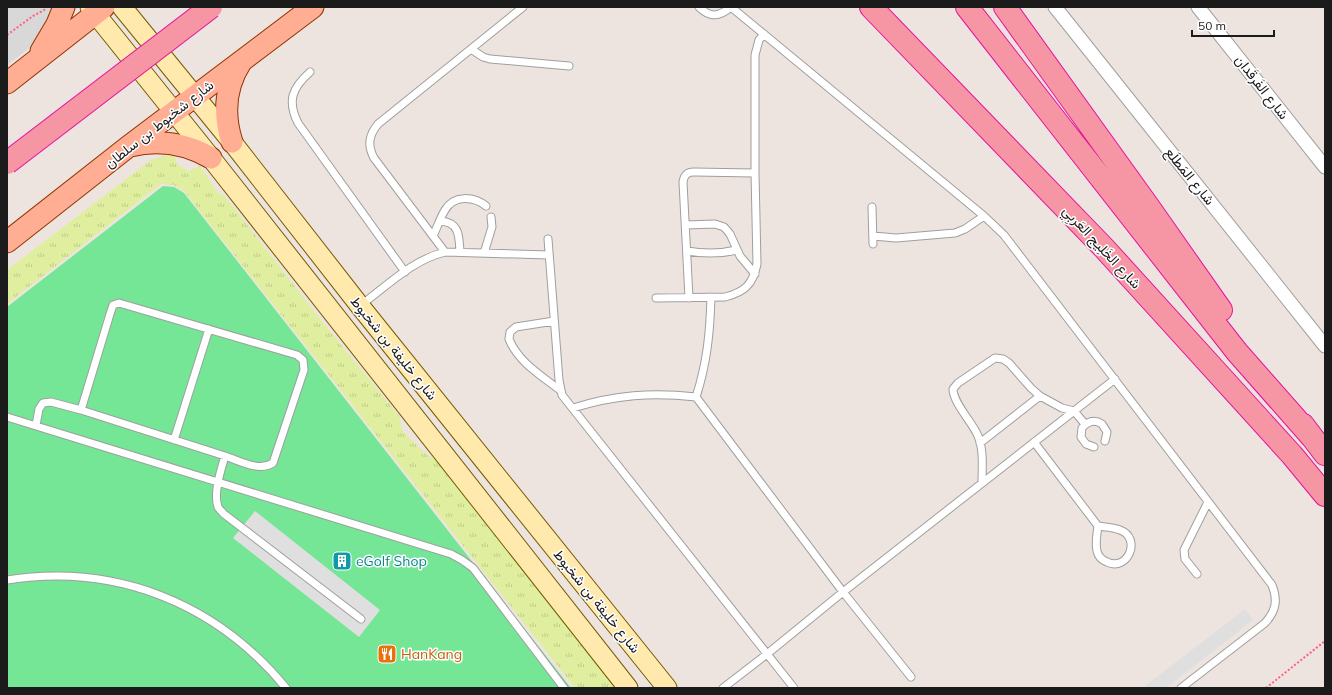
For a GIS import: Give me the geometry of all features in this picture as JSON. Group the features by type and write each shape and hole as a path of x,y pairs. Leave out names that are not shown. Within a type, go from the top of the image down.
{"highway":[{"path":"7,163 211,7"},
{"name":"شارع الخَلِيج العَربِي","path":"871,7 1104,248 1292,455 1325,495"},
{"path":"967,7 1237,352 1311,436"},
{"path":"1004,7 1325,454"}],"main road":[{"path":"37,60 46,41 57,24 64,7"},
{"name":"شارع خليفة بن شخبوط","path":"122,7 232,142 360,306 667,688"},
{"name":"شارع شخبوط بن سلطان","path":"7,242 242,59 313,7"},
{"name":"شارع خليفة بن شخبوط","path":"96,9 174,112 628,688"},
{"path":"7,83 37,60 96,9"},
{"path":"232,142 228,126 227,100 232,79 242,59"},
{"path":"129,146 150,143 171,143 192,148 211,158"}],"street":[{"name":"شارع المَطلَع","path":"1055,7 1325,346"},
{"name":"شارع الفَرقَدان","path":"1198,7 1325,166"}],"lane":[{"path":"445,252 374,158 370,151 370,136 378,124 523,7"},
{"path":"699,7 704,12 714,15 725,12 731,7 984,216 1013,246 1272,585 1275,593 1275,609 1266,623 1181,688"},
{"path":"656,298 725,297 735,295 747,286 755,274 757,264 754,55 764,34"},
{"path":"471,49 483,57 490,59 569,66"},
{"path":"310,72 299,82 295,89 292,107 298,123 405,272"},
{"path":"689,298 683,182 685,176 687,173 694,172 755,174"},
{"path":"433,236 449,205 459,199 470,198 486,206"},
{"path":"872,207 873,244"},
{"path":"873,236 896,238 955,233 965,229 984,216"},
{"path":"484,253 492,227 492,217"},
{"path":"440,221 450,223 457,231 459,236 460,252"},
{"path":"686,225 720,224 728,230 737,250 745,263 755,274"},
{"path":"548,239 561,391"},
{"path":"687,251 697,253 717,253 737,250"},
{"path":"360,306 424,259 445,252 549,255"},
{"path":"696,397 709,343 711,297"},
{"path":"36,425 39,409 43,403 51,402 81,410 257,467 267,467 273,463 304,370 303,360 297,355 119,303 113,305 81,410"},
{"path":"554,321 516,327 510,332 509,339 516,351 529,366 561,391 794,688"},
{"path":"174,440 210,329"},
{"path":"982,483 980,443 975,430 953,394 955,386 958,383 992,360 999,358 1006,360 1040,396 1057,405 1074,411 1085,424"},
{"path":"722,688 1115,379"},
{"path":"573,408 593,402 634,395 675,395 696,397 843,592 911,677"},
{"path":"980,443 1040,396"},
{"path":"7,417 451,554 473,568 564,688"},
{"path":"1094,447 1086,444 1081,437 1082,428 1085,424 1094,421 1102,424 1107,432 1105,441"},
{"path":"1034,442 1098,526 1119,530 1128,536 1132,546 1131,552 1124,561 1114,564 1108,563 1099,557 1096,547 1098,526"},
{"path":"225,456 218,482 218,507 224,514 361,619"},
{"path":"1197,574 1185,559 1184,550 1208,502"},
{"path":"7,580 42,576 87,577 129,585 168,598 205,617 236,638 264,663 286,688"}],"path":[{"path":"7,35 39,11 55,7 64,7"},
{"path":"1266,688 1325,641"}],"shaded area":[{"path":"7,7 79,7 55,24 36,43 7,65"},
{"path":"255,511 380,610 359,637 233,538"},
{"path":"1245,609 1253,620 1166,688 1147,688 1145,686"}],"green space":[{"path":"174,153 177,164 188,171 200,166 218,193 223,195 231,204 321,320 399,416 402,430 427,455 438,461 615,688 575,688 184,191 174,185 161,184 7,304 7,270 151,160"},
{"path":"163,186 174,187 184,193 571,688 7,688 7,307"}],"place":[{"name":"eGolf Shop","path":"342,561"},
{"name":"HanKang","path":"387,654"}]}
